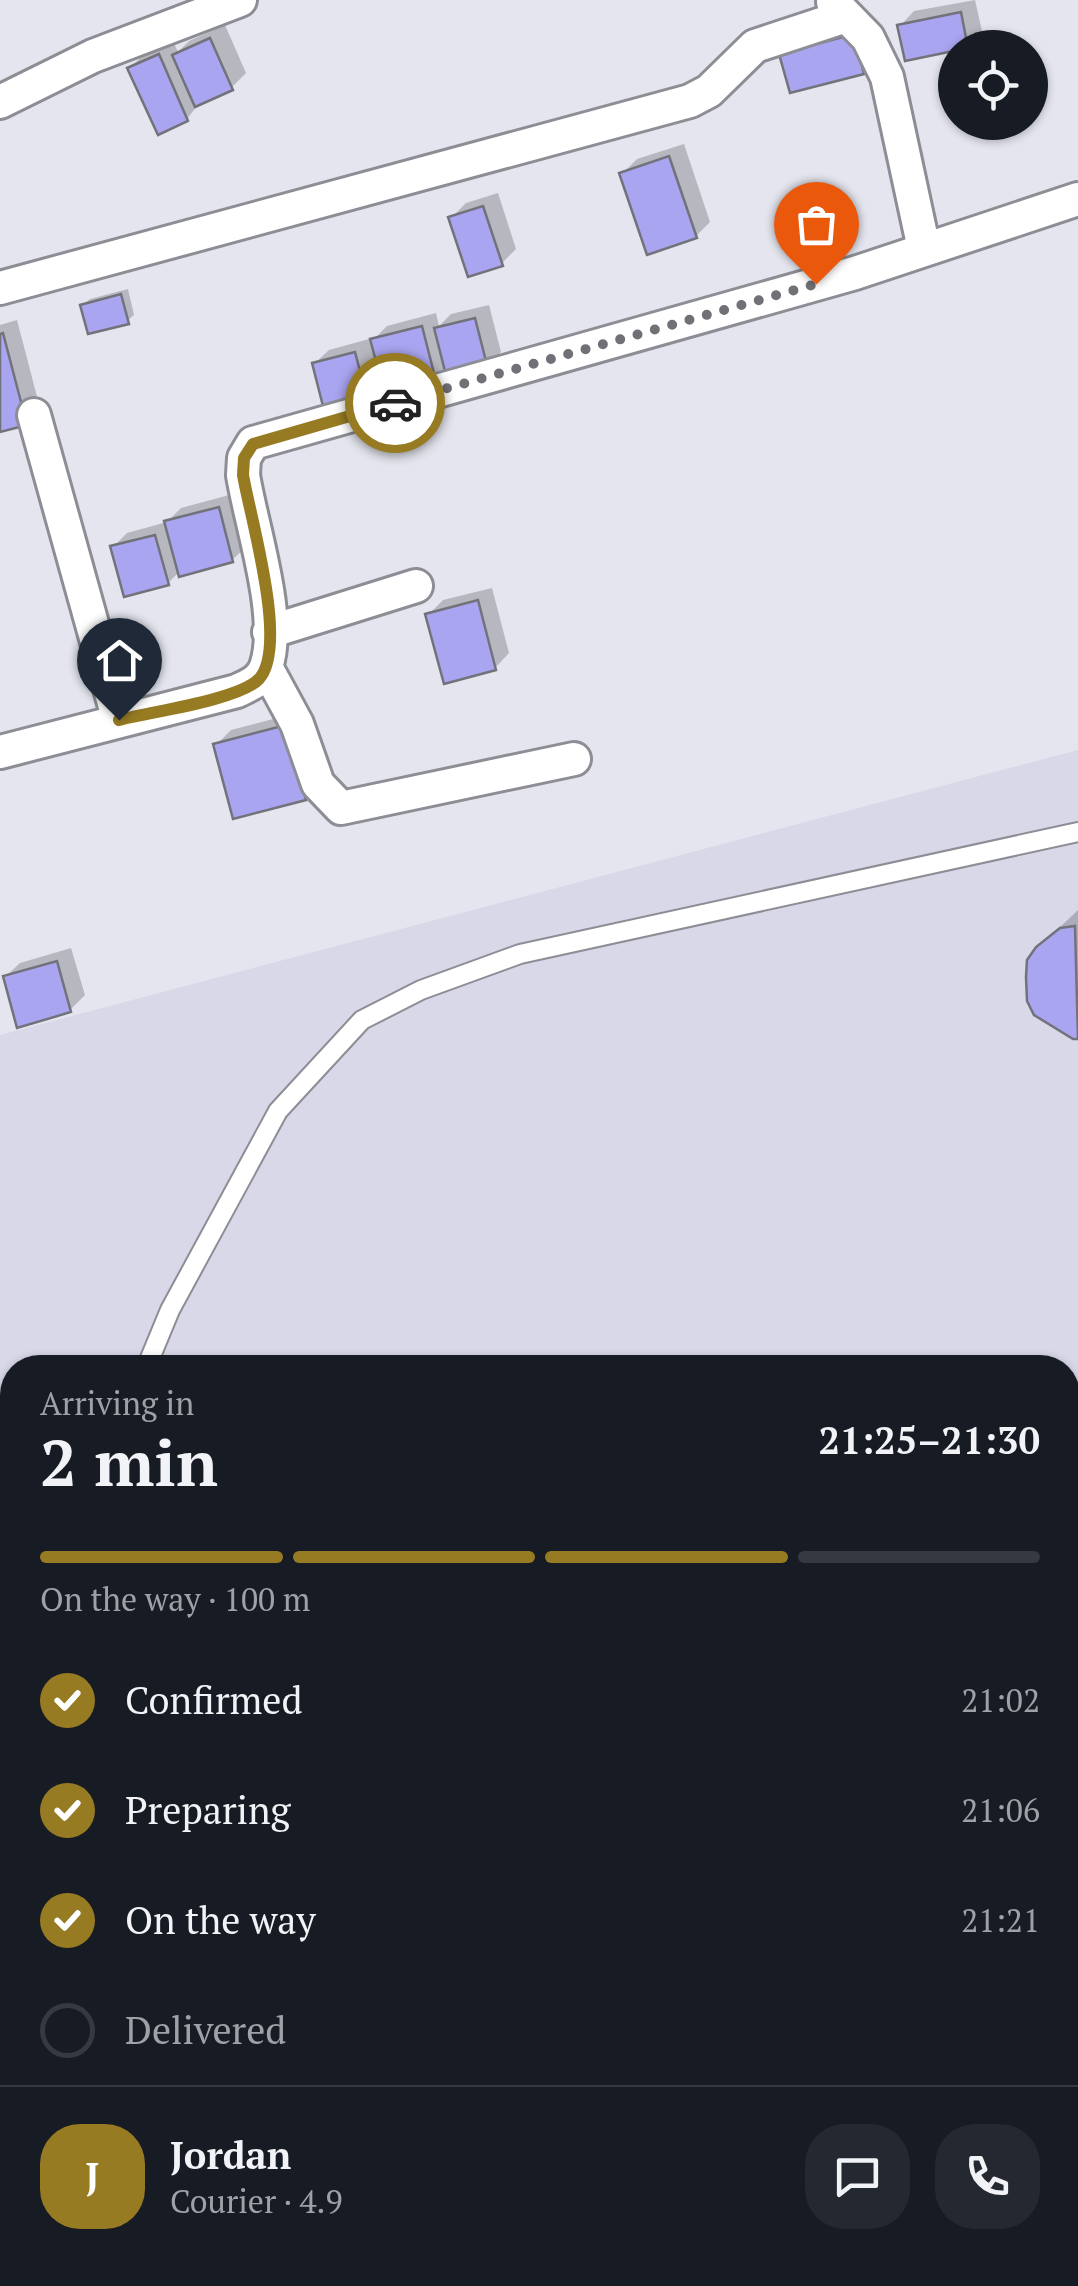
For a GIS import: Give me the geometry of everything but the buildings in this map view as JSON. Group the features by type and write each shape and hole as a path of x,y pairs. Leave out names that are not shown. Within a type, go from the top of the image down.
{"street":[{"path":"0,102 93,56 240,0"},
{"path":"0,288 690,101 709,91 754,46 838,8 868,38 886,77 924,250"},
{"path":"0,752 237,691 258,680 266,667 269,632 266,592 243,475 244,458 253,444 607,346 924,250 1078,198"},
{"path":"34,415 119,720"},
{"path":"269,632 416,586"},
{"path":"266,667 297,724 318,784 341,808 574,759"}],"lane":[{"path":"152,1355 188,1274 278,1111 362,1020 421,990 520,954 1078,832"}],"shaded area":[{"path":"1078,750 1078,1355 0,1355 0,1035"}],"way so far":[{"path":"395,403 588,352 816,284"}],"route":[{"path":"119,720 237,691 258,680 266,667 266,592 243,475 244,458 253,444 273,434 395,403"}]}
